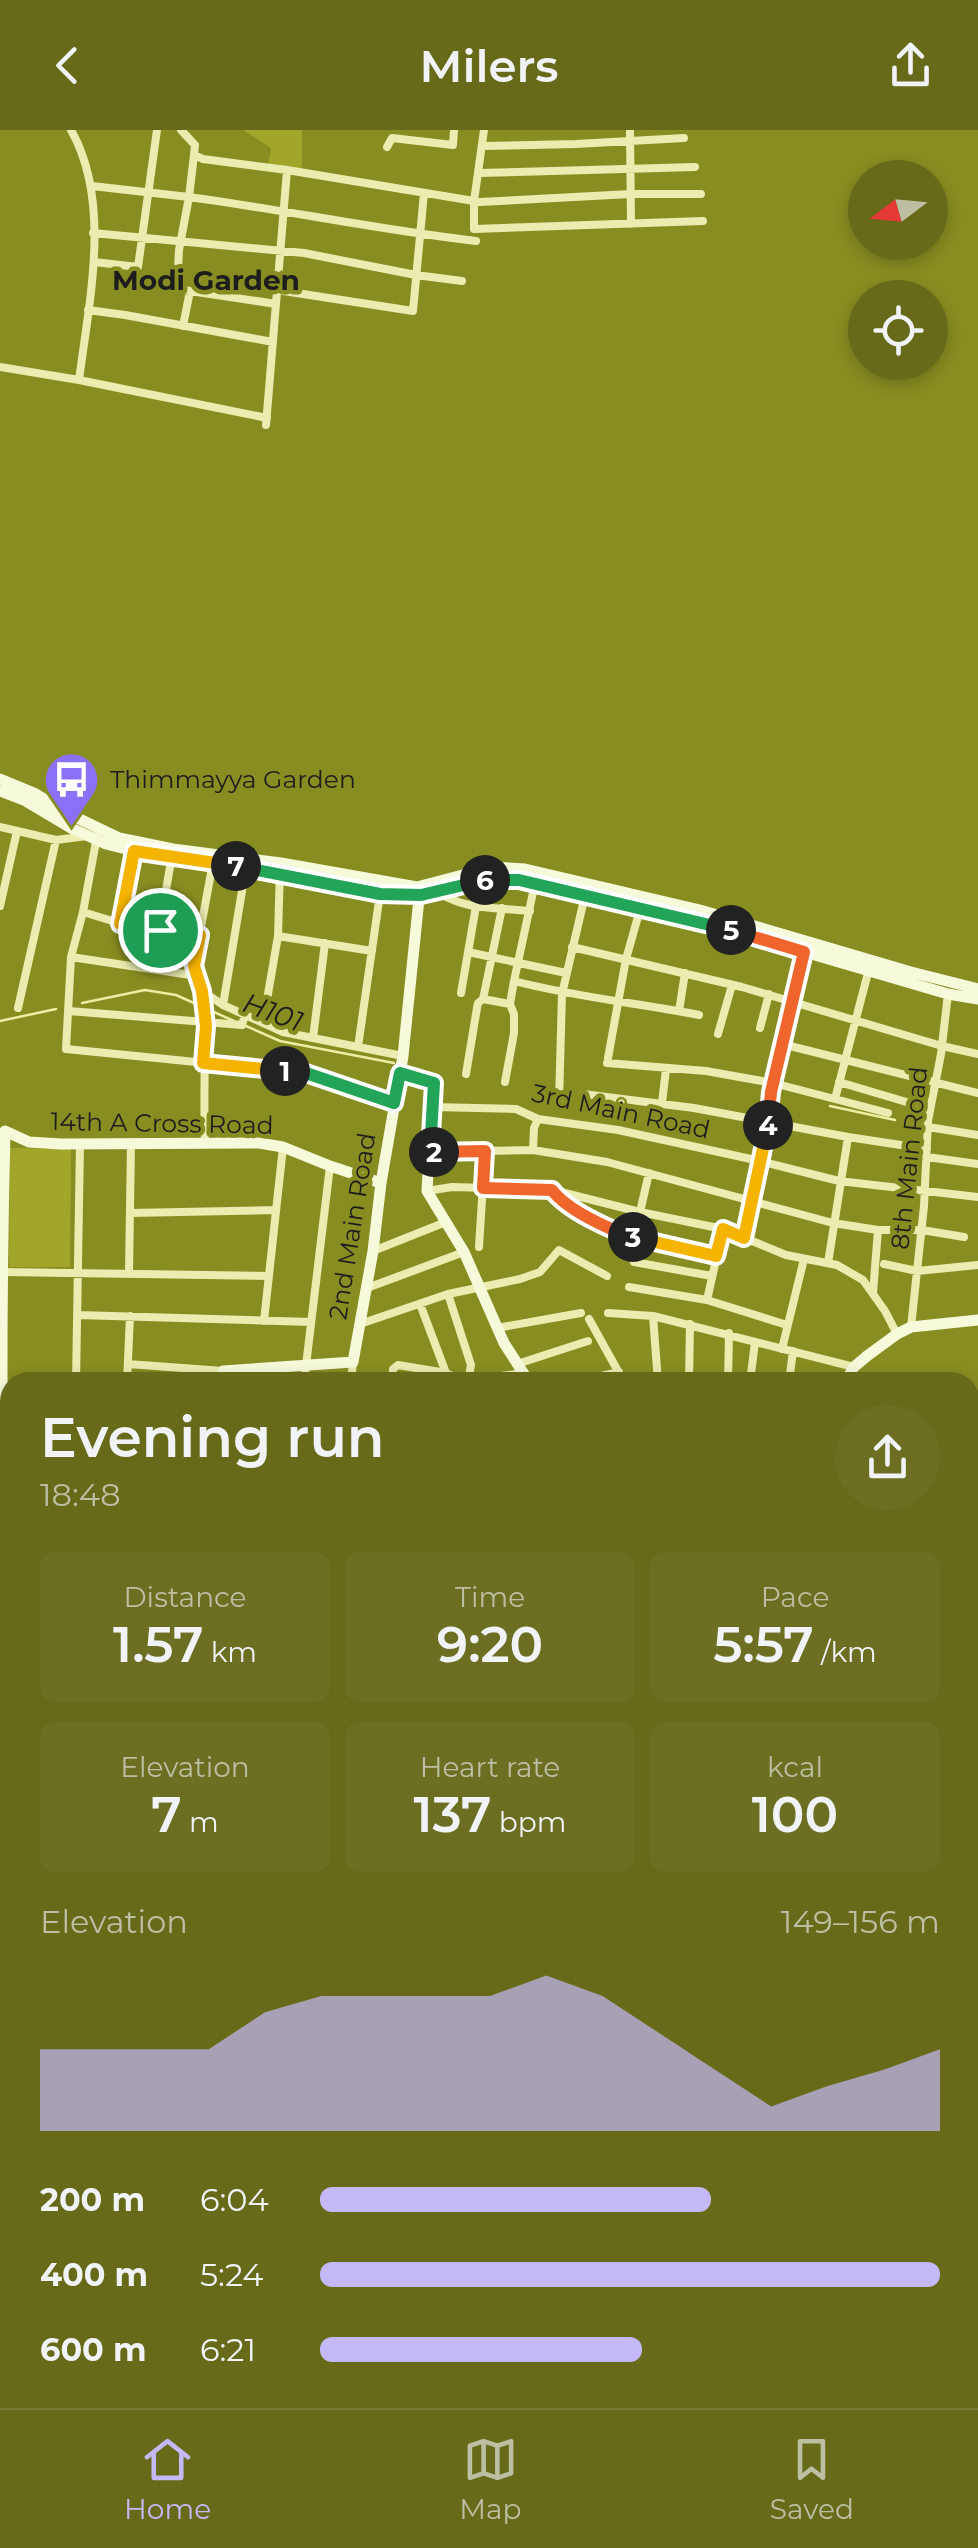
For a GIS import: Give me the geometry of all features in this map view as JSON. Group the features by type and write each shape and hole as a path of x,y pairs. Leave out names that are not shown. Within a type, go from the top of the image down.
{"street":[{"path":"71,130 80,145 92,186 94,262 78,380"},
{"path":"94,262 138,266 158,130"},
{"path":"182,130 195,145 178,289 276,304"},
{"path":"387,147 392,138 453,145 454,130"},
{"path":"484,130 474,229 703,222"},
{"path":"630,130 631,224"},
{"path":"483,146 684,138"},
{"path":"194,155 474,201 701,194"},
{"path":"479,173 695,167"},
{"path":"0,367 78,380 266,422 286,170"},
{"path":"92,186 283,210 476,242"},
{"path":"277,290 412,311 424,193"},
{"path":"93,233 280,250 462,281"},
{"path":"184,326 190,291"},
{"path":"88,310 273,342"},
{"path":"0,779 34,793 94,835"},
{"path":"0,791 134,851 214,858 420,891"},
{"path":"0,827 56,840 94,835 142,842 246,867 280,868 380,894 496,878 586,889 806,947 978,999"},
{"path":"0,906 17,831"},
{"path":"94,835 83,912 71,957 66,1049 306,1073 394,1103"},
{"path":"18,1008 56,840"},
{"path":"120,924 134,851"},
{"path":"160,930 172,856"},
{"path":"205,1142 205,1023 202,991 194,966 214,858"},
{"path":"223,1005 246,867"},
{"path":"436,887 477,870 506,867 526,869 586,889"},
{"path":"264,1023 278,936 280,868"},
{"path":"504,1082 514,1034 510,1004 535,883"},
{"path":"436,887 454,902 530,910"},
{"path":"560,1104 562,994 586,889"},
{"name":"2nd Main Road","path":"353,1362 403,1056 420,891"},
{"path":"358,1047 380,894"},
{"path":"642,901 626,959 608,1060 773,1083 888,1114"},
{"path":"461,993 476,906"},
{"path":"466,1074 478,1003 483,999 502,908"},
{"path":"83,912 120,924 200,935"},
{"path":"278,936 372,951"},
{"path":"312,1038 324,944"},
{"path":"572,947 770,994 978,1054"},
{"path":"744,1238 773,1083 806,947"},
{"path":"468,952 566,973"},
{"path":"71,957 198,976"},
{"path":"835,1099 869,965"},
{"path":"679,1011 685,973"},
{"path":"514,981 562,994 700,1015"},
{"path":"718,1034 732,984"},
{"path":"949,988 978,989"},
{"name":"8th Main Road","path":"911,1327 930,1108 949,988"},
{"path":"202,991 223,1005 283,1032 403,1056"},
{"path":"760,1028 770,994"},
{"path":"483,999 510,1004"},
{"path":"69,1011 242,1025 245,1015"},
{"path":"782,1044 978,1093"},
{"path":"662,1103 666,1069"},
{"path":"400,1073 434,1083 427,1191 464,1252 497,1328 522,1372"},
{"path":"839,1082 930,1108"},
{"path":"583,1094 662,1103 978,1164"},
{"name":"3rd Main Road","path":"432,1107 516,1109 538,1119 618,1130 839,1181 978,1196"},
{"path":"533,1150 538,1119"},
{"path":"928,1127 978,1135"},
{"path":"2,1129 4,1372"},
{"name":"14th A Cross Road","path":"2,1129 29,1142 259,1143 283,1147 382,1183"},
{"path":"828,1263 848,1137"},
{"path":"76,1372 80,1144"},
{"path":"128,1274 131,1144"},
{"path":"264,1321 283,1147"},
{"path":"430,1152 533,1150 607,1162 834,1222 964,1237"},
{"path":"479,1247 485,1151"},
{"path":"305,1372 330,1166"},
{"path":"640,1212 649,1173"},
{"path":"427,1191 452,1186 552,1190 723,1229 786,1255 837,1265 864,1280 898,1334"},
{"path":"552,1190 561,1201 617,1232 716,1256"},
{"path":"130,1213 276,1210"},
{"path":"374,1251 446,1222"},
{"path":"707,1300 723,1229"},
{"path":"873,1294 878,1230"},
{"path":"360,1324 448,1294 540,1272 559,1250 608,1276"},
{"path":"367,1288 464,1252"},
{"path":"782,1348 804,1259"},
{"path":"634,1262 712,1276"},
{"path":"884,1264 917,1271 978,1266"},
{"path":"1,1278 78,1272 268,1276"},
{"path":"629,1287 707,1300 788,1325"},
{"path":"448,1294 471,1365 470,1372"},
{"path":"420,1304 444,1372"},
{"path":"608,1313 653,1316 690,1324 854,1367"},
{"path":"77,1315 311,1322"},
{"path":"128,1372 130,1316"},
{"path":"497,1328 585,1316 619,1372"},
{"path":"653,1316 657,1372"},
{"path":"851,1372 911,1327 978,1320"},
{"path":"689,1372 690,1324"},
{"path":"728,1372 729,1334"},
{"path":"525,1372 588,1341"},
{"path":"751,1372 755,1342"},
{"path":"790,1372 793,1351"},
{"path":"257,1372 353,1362 352,1372"},
{"path":"128,1364 186,1372"},
{"path":"393,1372 398,1364 425,1372"}],"shaded area":[{"path":"243,130 302,130 302,171 268,166 271,148"},
{"path":"10,1148 71,1149 70,1267 9,1267"}],"waterway":[{"name":"H101","path":"82,1003 145,990 176,995 234,1021"},
{"name":"H101","path":"0,1021 56,1009"},
{"name":"H101","path":"246,1026 280,1041 394,1063"},
{"name":"H101","path":"830,1106 895,1120"}],"place":[{"name":"Thimmayya Garden","path":"71,828"}],"district":[{"name":"Modi Garden","path":"206,280"}],"route":[{"path":"134,851 246,867 380,894 421,895 480,880 519,880 640,907 804,952 771,1092 744,1238 723,1229 716,1256 617,1232 561,1201 552,1190 483,1188 485,1151 430,1152 434,1083 400,1073 394,1103 306,1073 203,1063 206,1026 194,966 200,935 160,930 120,924 134,851"}]}
